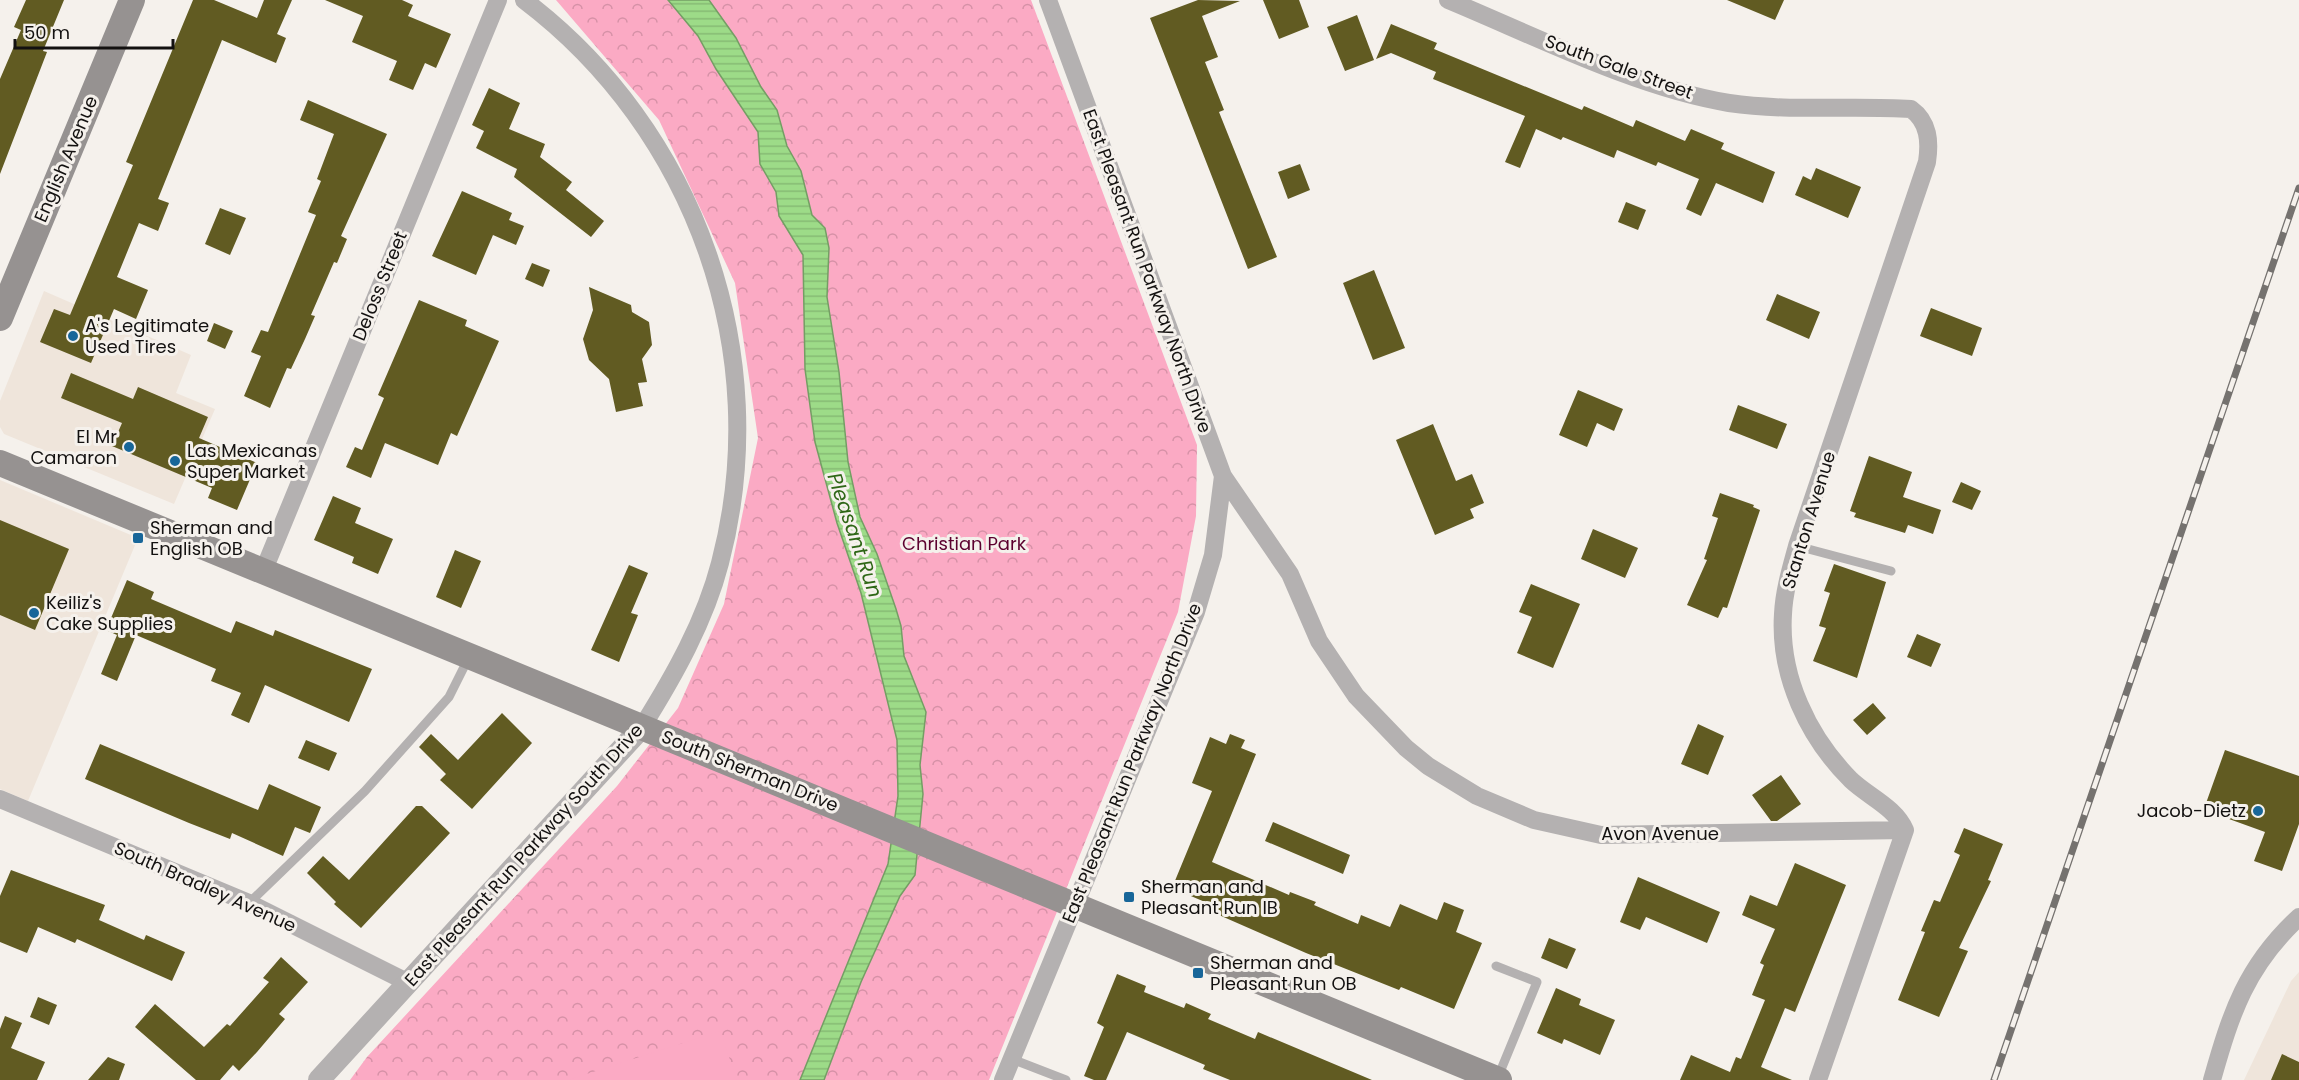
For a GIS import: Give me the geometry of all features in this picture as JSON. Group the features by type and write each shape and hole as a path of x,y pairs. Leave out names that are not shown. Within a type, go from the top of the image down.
{"main road":[{"name":"English Avenue","path":"0,318 132,0"},
{"name":"South Sherman Drive","path":"0,463 1498,1080"}],"street":[{"name":"Deloss Street","path":"263,572 498,0"},
{"name":"East Pleasant Run Parkway South Drive","path":"319,1080 642,727 698,626 724,546 738,449 731,341 724,303 704,239 675,178 633,112 591,61 524,0"},
{"name":"East Pleasant Run Parkway North Drive","path":"1003,1080 1074,904 1197,612 1213,555 1223,476 1048,0"},
{"name":"South Gale Street","path":"1448,0 1629,74 1695,96 1774,108 1911,110 1921,117 1928,133"},
{"name":"Stanton Avenue","path":"1905,830 1893,813 1852,781 1832,760 1811,729 1789,673 1783,623 1787,587 1797,546 1927,162 1928,133"},
{"name":"Avon Avenue","path":"1223,476 1290,574 1319,641 1356,696 1413,754 1477,796 1534,820 1601,835 1905,830"},
{"name":"South Bradley Avenue","path":"0,799 249,903 407,982"},
{"path":"1818,1080 1905,830"},
{"path":"2212,1080 2227,1025 2239,996 2265,953 2299,917"}],"lane":[{"path":"1797,546 1891,571"},
{"path":"249,903 365,791 449,697 470,657"},
{"path":"1496,966 1537,982 1498,1080"},
{"path":"1012,1059 1066,1080"}],"shaded area":[{"path":"44,291 191,355 176,393 215,409 174,504 4,434 0,427 0,401"},
{"path":"0,480 138,538 28,801 0,789"},
{"path":"2299,972 2299,1080 2244,1080 2291,981"}],"green space":[{"name":"Christian Park","path":"556,0 1031,0 1197,445 1196,516 1178,612 989,1080 350,1080 367,1057 617,786 678,708 724,604 758,438 735,283 659,120"},
{"path":"720,1031 737,1080 568,1080"}],"water":[{"name":"Pleasant Run","path":"668,0 709,0 736,38 761,87 777,110 787,146 801,171 812,215 825,228 829,248 827,297 839,372 848,462 860,517 877,554 896,609 901,626 904,656 926,712 920,765 923,794 915,875 900,896 861,982 824,1080 800,1080 888,864 898,796 897,740 861,593 837,523 815,442 805,369 803,255 779,216 776,192 760,164 758,132 716,69 698,36"}],"building":[{"path":"26,0 64,0 43,51 47,52 0,174 0,79 21,30 14,27"},
{"path":"193,0 214,0 257,18 264,0 292,0 277,34 286,38 276,63 222,40 158,199 169,203 158,231 139,223 117,277 148,290 136,319 114,309 91,363 40,342 54,309 70,315 133,165 126,162"},
{"path":"325,0 402,0 413,5 408,16 451,34 436,68 425,63 413,90 389,80 397,61 352,42 363,16"},
{"path":"1198,0 1240,1 1202,16 1218,57 1205,62 1224,110 1219,112 1277,257 1248,269 1150,18"},
{"path":"1263,0 1299,0 1309,27 1279,39"},
{"path":"1727,0 1784,0 1775,20"},
{"path":"1357,15 1374,60 1345,71 1327,27"},
{"path":"1391,24 1437,43 1434,49 1582,110 1584,106 1633,127 1636,120 1685,141 1691,129 1724,143 1721,149 1775,172 1763,203 1716,183 1701,216 1686,209 1699,179 1658,162 1656,166 1617,150 1614,158 1563,137 1561,140 1536,129 1520,168 1505,162 1525,116 1433,79 1436,72 1391,53 1376,59"},
{"path":"489,88 520,103 509,129 545,144 540,157 572,182 566,190 604,221 591,237 514,177 517,169 476,148 484,131 472,125"},
{"path":"308,100 387,134 341,236 347,239 337,263 334,262 311,315 315,316 291,369 287,368 270,408 244,396 261,356 251,352 261,330 268,332 316,215 308,212 321,181 317,179 334,134 300,120"},
{"path":"1300,164 1310,190 1288,199 1278,172"},
{"path":"1816,168 1861,187 1848,218 1795,195 1803,176 1811,180"},
{"path":"462,191 512,213 509,220 524,226 516,245 493,235 476,275 432,256"},
{"path":"1626,202 1646,210 1638,230 1618,222"},
{"path":"220,208 246,218 230,255 205,244"},
{"path":"532,263 550,270 543,287 525,279"},
{"path":"1374,270 1405,348 1373,360 1343,283"},
{"path":"589,287 631,305 632,312 649,322 652,345 642,359 647,382 638,383 643,406 616,412 609,379 589,360 583,339 593,310"},
{"path":"1777,294 1820,312 1809,339 1766,320"},
{"path":"419,300 467,320 465,326 499,341 457,436 451,433 438,465 385,443 371,478 346,467 355,447 362,450 384,398 378,395"},
{"path":"1931,308 1982,328 1972,356 1920,336"},
{"path":"214,323 233,331 225,349 207,341"},
{"path":"71,373 133,399 138,387 208,417 199,438 257,463 237,510 208,498 212,488 112,446 122,423 61,398"},
{"path":"1578,390 1623,409 1614,431 1597,423 1587,447 1559,435"},
{"path":"1738,405 1787,424 1777,449 1729,430"},
{"path":"1433,424 1456,481 1472,474 1484,503 1470,509 1474,518 1435,535 1396,440"},
{"path":"1869,456 1912,472 1903,497 1941,510 1933,534 1908,525 1905,533 1854,517 1856,513 1850,511"},
{"path":"1961,482 1981,491 1972,510 1952,502"},
{"path":"1720,493 1754,505 1753,507 1760,510 1727,608 1723,607 1718,618 1687,605 1707,560 1704,559 1718,518 1712,516"},
{"path":"333,496 361,508 355,523 393,539 378,574 352,563 354,557 314,540"},
{"path":"0,520 69,549 35,630 0,615"},
{"path":"1593,529 1638,548 1625,578 1581,559"},
{"path":"455,550 481,561 461,608 436,597"},
{"path":"1834,564 1886,582 1857,678 1813,661 1826,628 1819,626 1830,593 1824,591"},
{"path":"629,565 648,573 631,613 638,615 619,662 591,650"},
{"path":"127,580 154,592 151,599 231,633 236,621 273,636 275,630 372,669 349,722 265,685 249,723 231,715 241,693 211,681 216,669 136,635 117,681 101,674 117,635 106,630"},
{"path":"1531,584 1580,604 1553,668 1517,653 1532,617 1519,612"},
{"path":"1917,634 1941,644 1931,667 1907,657"},
{"path":"1873,703 1886,718 1867,735 1853,720"},
{"path":"502,713 532,743 472,809 440,780 446,774 419,747 431,734 458,760"},
{"path":"1698,724 1724,736 1708,775 1681,764"},
{"path":"1230,734 1245,740 1241,748 1256,754 1212,862 1289,895 1290,892 1316,902 1314,905 1358,924 1361,915 1390,927 1400,904 1437,920 1444,902 1464,910 1456,932 1482,943 1454,1009 1401,987 1399,990 1306,953 1203,908 1205,902 1172,888 1212,791 1192,783 1210,737 1226,744"},
{"path":"306,740 337,753 329,771 298,758"},
{"path":"100,744 258,810 269,784 321,807 310,833 295,827 283,856 232,833 230,839 85,779"},
{"name":"Jacob-Dietz","path":"2225,750 2299,776 2299,824 2282,871 2254,861 2265,832 2229,819 2231,815 2205,806"},
{"path":"1781,775 1801,804 1777,821 1771,821 1752,795"},
{"path":"416,806 422,806 450,833 361,928 334,904 336,902 307,873 323,856 349,880"},
{"path":"1273,822 1350,855 1343,874 1265,841"},
{"path":"1964,828 2003,844 1988,880 1991,881 1959,948 1968,951 1939,1017 1898,1000 1925,932 1921,931 1934,900 1940,902 1960,855 1954,852"},
{"path":"1795,863 1846,885 1795,1012 1785,1008 1761,1067 1792,1080 1680,1080 1691,1055 1730,1072 1736,1057 1741,1059 1765,1000 1752,995 1764,965 1760,963 1775,929 1742,915 1750,895 1777,906"},
{"path":"11,870 105,905 99,920 144,940 146,935 185,952 172,981 77,939 75,943 38,927 27,953 0,942 0,896"},
{"path":"1638,877 1720,912 1707,943 1646,917 1640,930 1620,922"},
{"path":"1549,938 1576,949 1567,969 1541,958"},
{"path":"281,957 308,982 279,1014 285,1019 239,1071 233,1065 220,1080 196,1080 135,1027 155,1004 204,1047 227,1024 230,1026 269,982 263,978"},
{"path":"1117,974 1146,986 1144,992 1184,1008 1186,1003 1211,1014 1208,1019 1255,1039 1258,1032 1372,1080 1230,1080 1203,1069 1205,1065 1127,1032 1106,1080 1094,1080 1084,1076 1104,1027 1097,1023"},
{"path":"1556,988 1581,999 1579,1005 1615,1020 1600,1055 1564,1039 1562,1044 1537,1033"},
{"path":"38,997 57,1005 49,1025 30,1017"},
{"path":"5,1016 22,1023 11,1048 45,1062 37,1080 0,1080 0,1029"},
{"path":"2282,1054 2299,1062 2299,1080 2271,1080"},
{"path":"108,1057 125,1064 119,1080 88,1080"}],"railway":[{"path":"1994,1080 2299,188"}],"place":[{"name":"A's Legitimate Used Tires","path":"73,336"},
{"name":"El Mr Camaron","path":"129,447"},
{"name":"Las Mexicanas Super Market","path":"175,461"},
{"name":"Sherman and English OB","path":"138,538"},
{"name":"Keiliz's Cake Supplies","path":"34,613"},
{"name":"Jacob-Dietz","path":"2258,811"},
{"name":"Sherman and Pleasant Run IB","path":"1129,897"},
{"name":"Sherman and Pleasant Run OB","path":"1198,973"}]}
